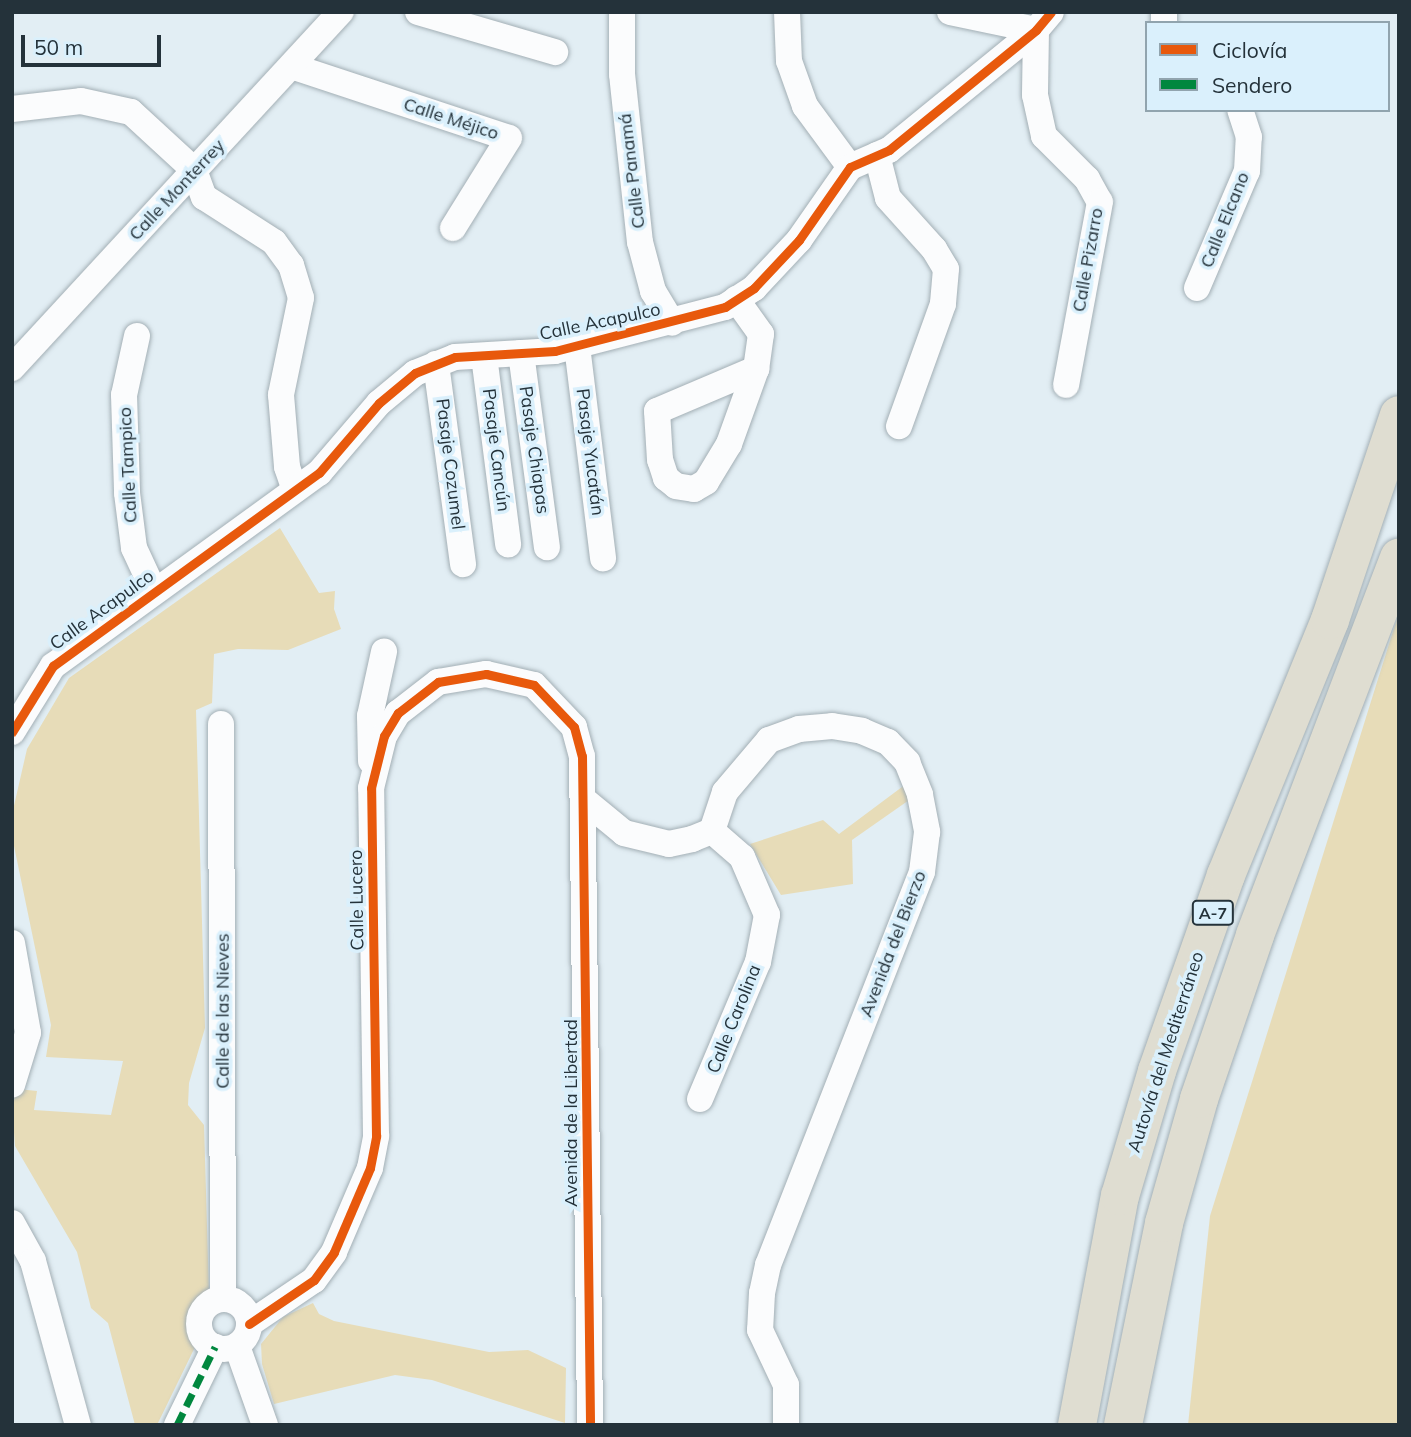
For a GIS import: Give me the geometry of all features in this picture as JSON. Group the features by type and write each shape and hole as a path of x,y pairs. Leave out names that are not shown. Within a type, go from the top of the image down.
{"highway":[{"name":"Autovía del Mediterráneo","path":"1077,1425 1120,1196 1157,1072 1226,875 1330,620 1399,415"},
{"name":"A-7","path":"1123,1425 1164,1223 1199,1099 1255,935 1399,558"}],"street":[{"name":"Calle Monterrey","path":"12,368 341,12"},
{"path":"418,12 555,52"},
{"name":"Calle Panamá","path":"622,12 621,74 640,242 653,290 672,323"},
{"path":"787,12 789,61 805,106 850,167 877,155 1044,21"},
{"path":"950,12 1044,21"},
{"name":"Calle Pizarro","path":"1044,21 1034,95 1044,136 1087,179 1100,202 1066,385"},
{"name":"Calle Méjico","path":"293,66 509,138 453,228"},
{"path":"12,109 81,101 131,112 194,170 204,197 274,242 291,265 301,298 281,395 287,467 295,490"},
{"name":"Calle Elcano","path":"1197,288 1247,171 1249,137 1241,112"},
{"path":"877,155 888,198 934,249 946,269 943,304 899,426"},
{"name":"Calle Acapulco","path":"12,732 53,666 319,473 379,403 415,373 455,357 577,346 672,323 736,299 754,288 799,240 850,167"},
{"path":"736,299 761,334 756,369 729,444 706,482 694,489 676,486 666,478 660,460 657,411 756,369"},
{"name":"Calle Tampico","path":"137,336 124,396 127,493 134,548 154,591"},
{"name":"Pasaje Yucatán","path":"577,346 603,558"},
{"name":"Pasaje Chiapas","path":"521,353 547,547"},
{"name":"Pasaje Cancún","path":"484,356 508,544"},
{"name":"Pasaje Cozumel","path":"436,364 463,564"},
{"path":"371,788 370,716 384,652"},
{"name":"Calle Lucero","path":"177,1425 234,1339 314,1280 334,1252 370,1168 376,1136 371,788 384,736 398,713 438,682 485,674 534,685 574,727 582,756 583,800"},
{"name":"Calle de las Nieves","path":"221,724 223,1299"},
{"name":"Avenida del Bierzo","path":"712,831 725,792 769,740 799,729 832,726 862,731 888,742 907,762 920,795 927,832 922,872 768,1265 760,1330 786,1385 786,1425"},
{"path":"583,800 605,822 648,840 670,844 712,831"},
{"name":"Avenida de la Libertad","path":"583,800 590,1425"},
{"name":"Calle Carolina","path":"700,1099 758,962 767,915 742,857 712,831"},
{"path":"12,943 28,1033 12,1085"},
{"path":"14,1225 28,1247 78,1425"},
{"path":"234,1339 202,1337 199,1321 207,1306 223,1299 240,1305 234,1339 265,1425"}],"shaded area":[{"path":"280,528 319,593 335,591 334,609 341,629 288,650 238,649 214,654 212,703 196,710 205,1028 189,1083 188,1105 204,1125 209,1293 192,1312 188,1327 196,1345 157,1425 135,1425 108,1323 91,1308 77,1252 15,1146 12,1106 18,1089 37,1091 34,1110 111,1115 123,1061 46,1057 51,1025 14,846 13,810 27,749 69,678"},
{"path":"1399,612 1399,1425 1188,1425 1210,1216"},
{"path":"906,784 912,798 852,840 853,884 781,895 750,844 823,820 839,834"},
{"path":"313,1303 319,1314 334,1321 489,1352 528,1350 566,1368 565,1423 432,1380 395,1375 274,1404 262,1364 261,1344 283,1317"}],"marked path":[{"path":"177,1425 215,1347"}],"cycle path":[{"path":"12,732 53,666 319,473 379,403 415,373 455,357 555,351 725,307 754,288 799,240 850,167 889,150 1036,30 1051,12"},
{"path":"249,1324 314,1280 334,1252 370,1168 376,1136 371,788 384,736 398,713 438,682 486,674 534,685 574,727 582,756 590,1425"}]}
